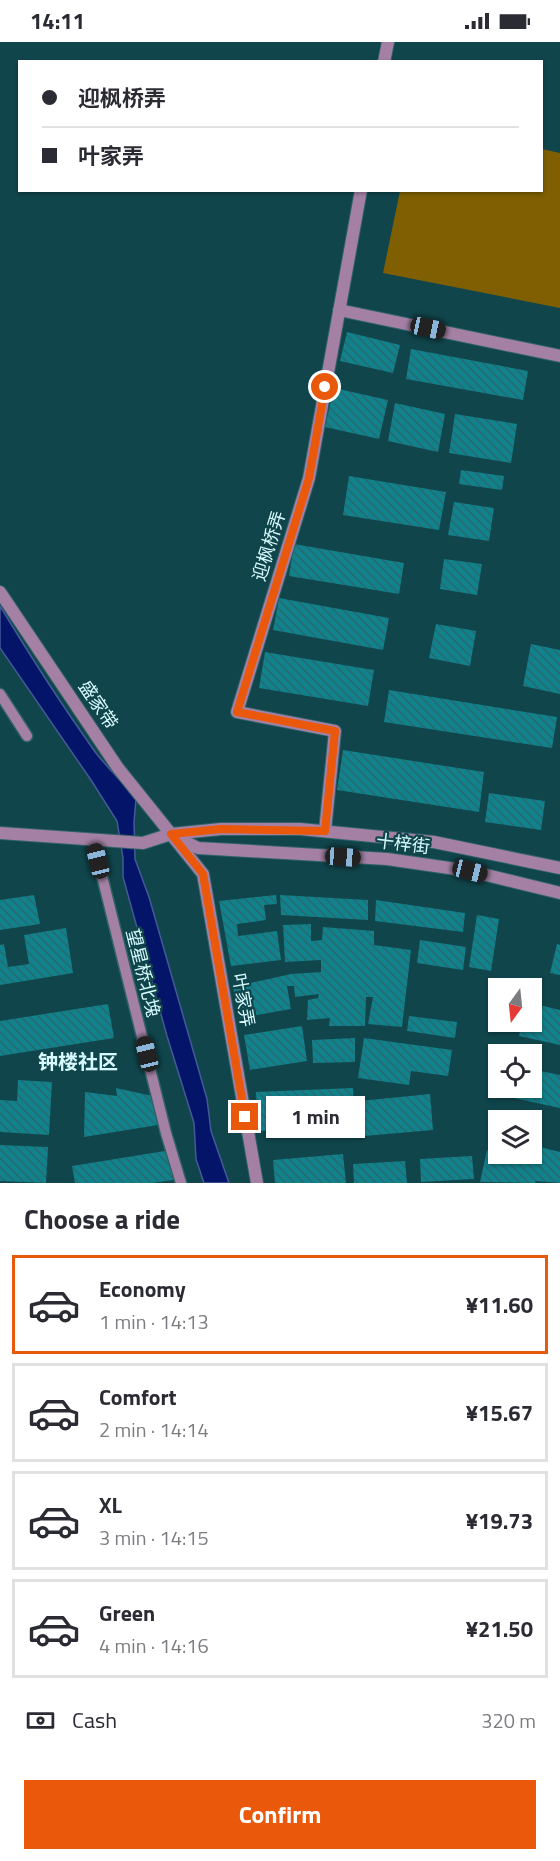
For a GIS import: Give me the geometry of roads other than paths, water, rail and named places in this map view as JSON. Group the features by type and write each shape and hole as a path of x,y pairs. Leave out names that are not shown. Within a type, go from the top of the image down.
{"street":[{"path":"384,60 388,42"},
{"name":"迎枫桥弄","path":"325,831 335,731 237,712 309,478 361,192"},
{"path":"339,310 560,356"},
{"name":"盛家带","path":"0,592 118,768 171,834"},
{"name":"十梓街","path":"0,832 142,843 171,834 221,829 325,831 434,842 560,868"},
{"name":"十梓街","path":"171,834 198,848 387,859 470,871 560,893"},
{"name":"叶家弄","path":"171,834 203,874 257,1183"}],"lane":[{"path":"0,694 27,736"},
{"name":"望星桥北堍","path":"93,840 166,1133 181,1183"}],"district":[{"name":"钟楼社区","path":"78,1062"}]}
